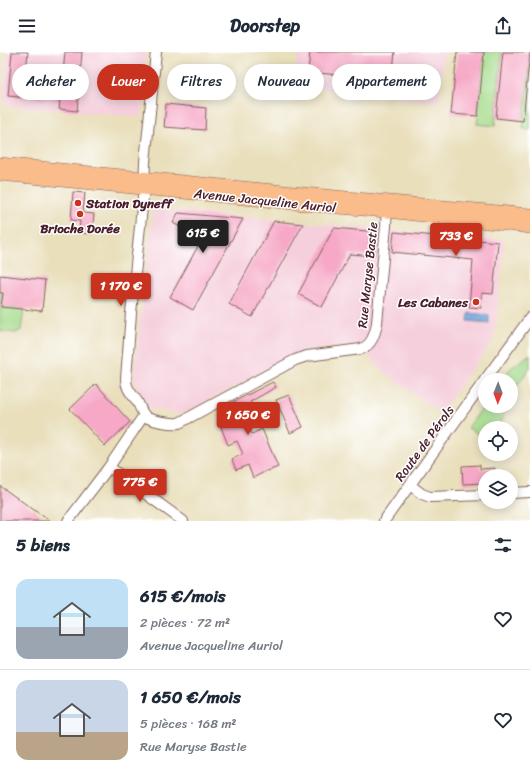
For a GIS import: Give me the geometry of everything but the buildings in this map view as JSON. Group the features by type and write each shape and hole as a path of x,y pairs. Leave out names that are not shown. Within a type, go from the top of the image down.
{"main road":[{"name":"Avenue Jacqueline Auriol","path":"0,164 314,205 387,207 530,215"},
{"name":"Avenue Jacqueline Auriol","path":"0,174 144,183"},
{"name":"Avenue Jacqueline Auriol","path":"387,207 530,227"}],"street":[{"path":"68,521 109,467 144,415 129,390 126,382 126,368 156,52"},
{"name":"Rue Maryse Bastie","path":"144,415 159,421 179,423 295,360 306,356 367,347 372,340 377,323 387,207"},
{"name":"Route de Pérols","path":"490,373 530,318"},
{"name":"Route de Pérols","path":"384,521 478,390"},
{"path":"109,467 183,521"},
{"path":"410,485 422,494 430,497 478,495"},
{"path":"518,493 530,492"}],"shaded area":[{"path":"8,52 146,52 145,64 97,64 97,100 143,100 142,117 6,106 3,98"},
{"path":"298,52 444,52 441,82 441,64 332,64 332,90 324,89 324,64 297,64"},
{"path":"421,100 439,100 439,102"},
{"path":"153,209 505,240 494,339 440,413 382,370 359,345 306,350 180,415 150,408 133,381"}],"green space":[{"path":"484,52 502,52 495,126 477,124"},
{"path":"530,61 530,130 523,129"},
{"path":"0,281 4,282 2,307 24,309 21,330 16,333 0,331"},
{"path":"530,354 530,368 518,384 518,373 507,373 510,369"},
{"path":"479,413 504,413 502,421 478,421 478,434 468,428"}],"water":[{"path":"469,313 489,315 489,323 468,321"}],"place":[{"name":"Station Dyneff","path":"78,203"},
{"name":"Brioche Dorée","path":"80,214"},
{"name":"Les Cabanes","path":"476,302"}]}
